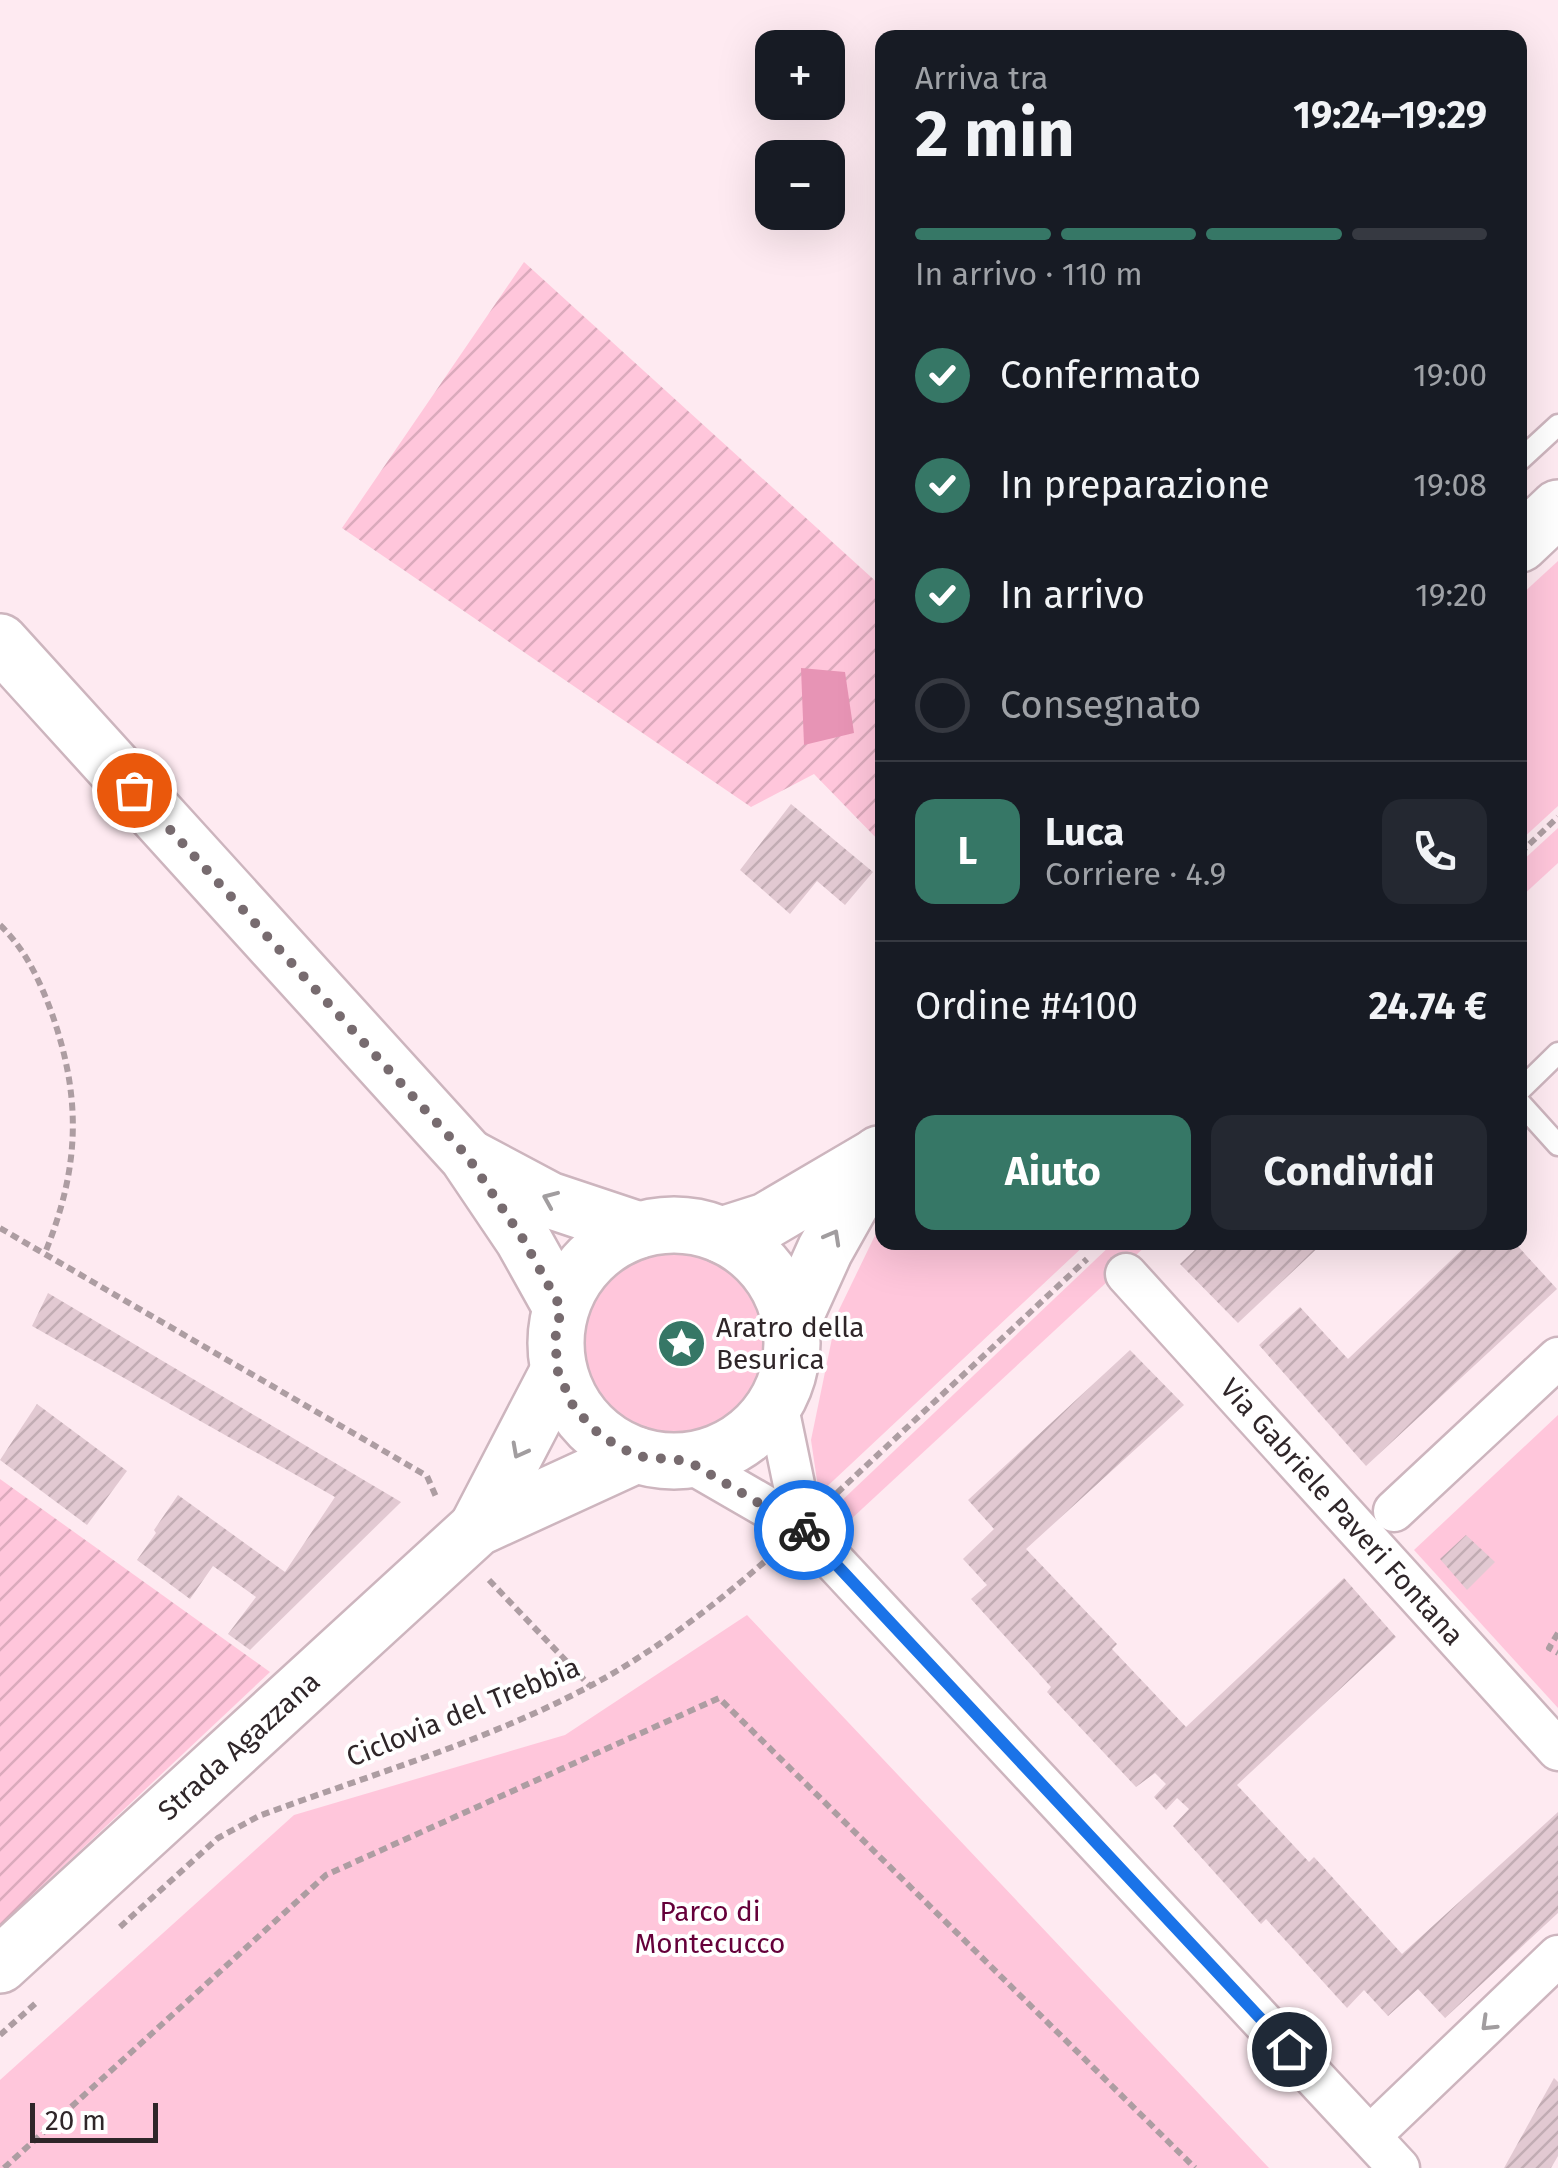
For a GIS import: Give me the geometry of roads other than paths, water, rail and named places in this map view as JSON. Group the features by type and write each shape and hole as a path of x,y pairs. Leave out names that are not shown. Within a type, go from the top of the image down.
{"main road":[{"path":"1527,537 1558,508"},
{"path":"0,642 467,1156 523,1239 561,1308"},
{"path":"467,1156 549,1200 639,1230"},
{"path":"722,1235 766,1222 875,1157"},
{"path":"792,1323 825,1250 875,1163"},
{"path":"467,1538 662,1458 723,1452 754,1431 777,1403 791,1365 792,1323 779,1287 755,1256 722,1235 695,1226 667,1224 639,1230 605,1246 578,1274 561,1308 555,1340 558,1372 574,1408 601,1436 662,1458"},
{"path":"467,1538 558,1372"},
{"name":"Strada Agazzana","path":"0,1965 467,1538"}],"street":[{"name":"Via Gabriele Paveri Fontana","path":"1113,1261 1558,1750"},
{"path":"1394,1511 1558,1358"},
{"path":"777,1403 803,1528"},
{"path":"662,1458 803,1528 1399,2168"},
{"path":"1370,2136 1558,1956"}],"lane":[{"path":"1527,454 1558,425"},
{"path":"1527,1083 1558,1054"},
{"path":"1527,1111 1558,1145"}],"place":[{"name":"Aratro della Besurica","path":"681,1343"}],"park label":[{"name":"Parco di Montecucco","path":"710,1927"}]}
